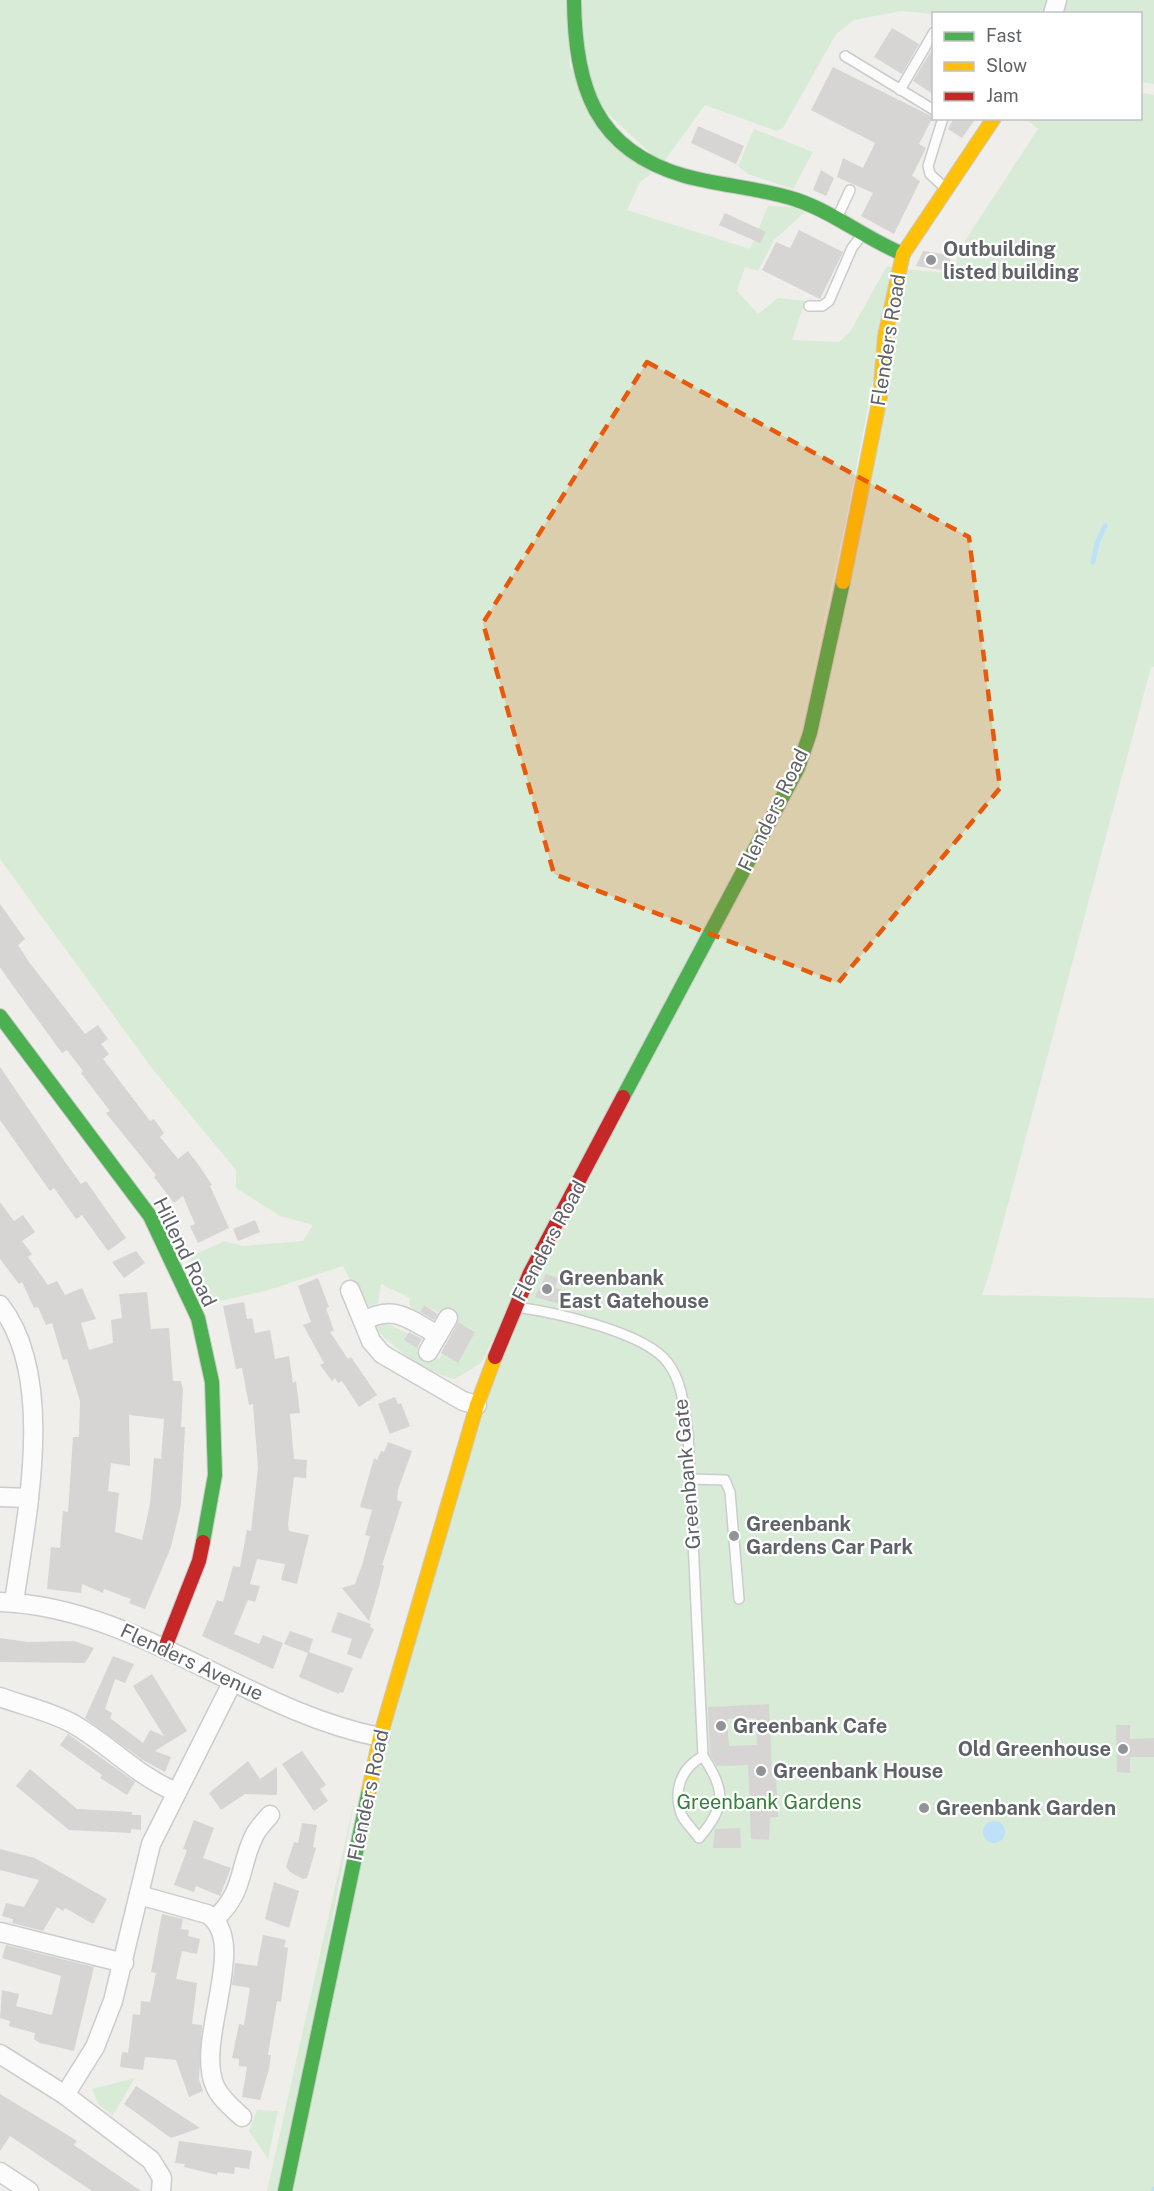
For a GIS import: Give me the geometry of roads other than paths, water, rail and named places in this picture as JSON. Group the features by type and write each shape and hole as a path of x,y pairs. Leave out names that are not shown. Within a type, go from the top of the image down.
{"street":[{"path":"574,0 574,47 580,80 588,101 606,127 634,154 659,168 685,176 795,199 903,254"},
{"name":"Flenders Road","path":"285,2191 380,1737 477,1405 514,1307 798,768 810,733 845,573 880,397 885,336 903,254 993,120"},
{"name":"Hillend Road","path":"0,1016 150,1216 198,1318 212,1382 215,1475 199,1561 164,1650"},
{"path":"350,1290 371,1341 392,1362 463,1401 477,1405"},
{"path":"0,1305 17,1334 32,1390 34,1439 29,1498 7,1602"},
{"path":"363,1321 386,1311 398,1314 438,1335"},
{"path":"428,1352 448,1318"},
{"path":"0,1497 29,1498"},
{"name":"Flenders Avenue","path":"7,1602 100,1620 232,1683 323,1720 380,1737"},
{"path":"65,2095 85,2067 104,2030 124,1963 151,1844 232,1683"},
{"path":"0,1697 72,1723 134,1770 154,1783 176,1792"},
{"path":"215,1919 230,1905 236,1895 248,1830 270,1815"},
{"path":"139,1895 207,1914 215,1919 223,1931 225,1944 210,2048 210,2070 215,2086 232,2115"},
{"path":"0,1932 124,1963"},
{"path":"0,2054 65,2095 151,2160 162,2178 161,2191"},
{"path":"0,2172 29,2191"}],"lane":[{"path":"900,90 932,34"},
{"path":"845,56 932,109"},
{"path":"942,120 928,166 930,174 946,189"},
{"path":"838,219 850,190"},
{"path":"809,306 822,306 829,301 852,248 862,235"},
{"name":"Greenbank Gate","path":"514,1307 544,1311 617,1332 662,1355 673,1370 680,1387 688,1433 703,1755 721,1791 719,1810 699,1838 682,1816 678,1786 683,1771 703,1755"},
{"path":"690,1479 725,1480 730,1492 738,1599"}],"water":[{"path":"994,1821 1002,1824 1005,1832 1002,1840 994,1843 986,1840 983,1832 986,1824"}],"waterway":[{"path":"1093,562 1097,543 1105,526"}],"place":[{"name":"Outbuilding listed building","path":"931,260"},
{"name":"Greenbank East Gatehouse","path":"547,1289"},
{"name":"Greenbank Gardens Car Park","path":"734,1536"},
{"name":"Greenbank Cafe","path":"721,1726"},
{"name":"Old Greenhouse","path":"1123,1749"},
{"name":"Greenbank House","path":"761,1771"},
{"name":"Greenbank Garden","path":"924,1808"}],"park label":[{"name":"Greenbank Gardens","path":"769,1802"}]}
